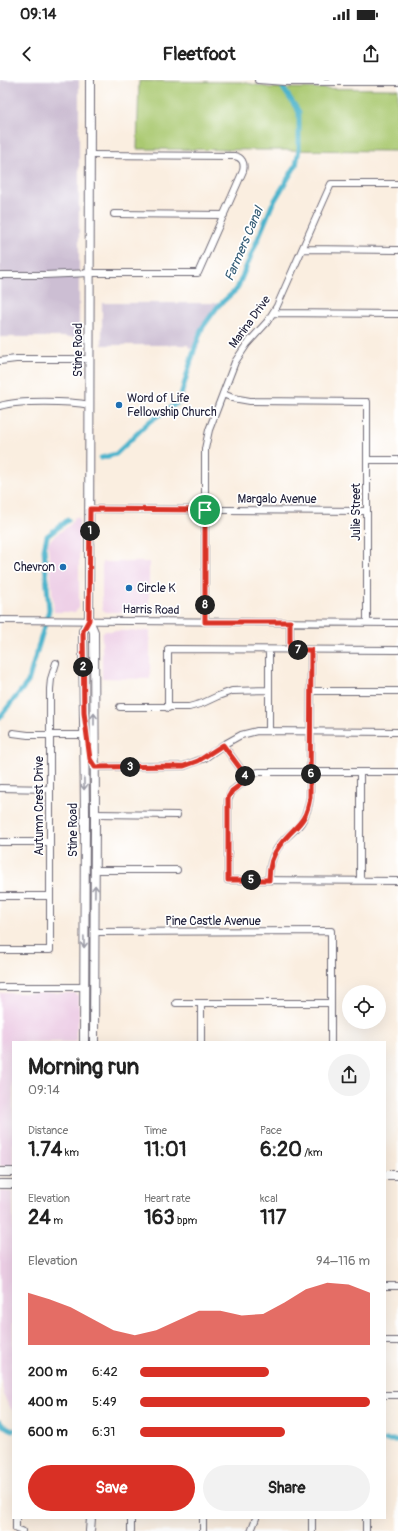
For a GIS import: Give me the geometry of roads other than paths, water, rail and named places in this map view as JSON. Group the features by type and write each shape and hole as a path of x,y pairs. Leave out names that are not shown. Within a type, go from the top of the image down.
{"main road":[{"name":"Stine Road","path":"90,80 89,620 94,632 94,1041"},
{"name":"Stine Road","path":"84,1041 83,631 89,620"},
{"path":"84,713 90,759 95,767"},
{"path":"84,897 89,923 94,932"},
{"path":"84,987 89,992 94,1028"},
{"path":"0,1172 12,1172"},
{"path":"386,1175 398,1175"},
{"path":"0,1184 12,1184"},
{"path":"90,1519 90,1531"}],"street":[{"path":"258,80 285,82 398,82"},
{"path":"0,275 90,273 198,274 243,171 243,161 234,156 90,155"},
{"name":"Marina Drive","path":"205,622 206,440 231,372 241,353 273,313 331,184 398,184"},
{"path":"114,214 224,215"},
{"path":"303,249 398,250"},
{"path":"273,313 398,314"},
{"path":"0,361 16,359 90,359"},
{"name":"Julie Street","path":"223,394 250,401 368,402 368,622"},
{"path":"0,406 17,403 77,403 90,405"},
{"path":"368,460 398,460"},
{"name":"Margalo Avenue","path":"90,509 368,511"},
{"name":"Harris Road","path":"0,620 398,623"},
{"path":"290,622 290,650"},
{"path":"168,708 168,649 398,650"},
{"path":"269,731 270,650"},
{"path":"269,880 270,866 275,852 300,823 307,812 310,797 311,650"},
{"name":"Autumn Crest Drive","path":"0,950 50,950 50,689 56,663"},
{"path":"120,707 168,708 197,706 232,691 269,690"},
{"path":"311,690 398,691"},
{"path":"95,767 184,766 198,761 235,738 249,733 269,731 398,732"},
{"path":"13,733 84,735"},
{"path":"224,746 248,779"},
{"path":"398,772 259,772 232,791 228,798 228,880 398,881"},
{"path":"360,772 360,880"},
{"path":"0,788 50,789"},
{"path":"95,814 177,815"},
{"path":"0,842 50,842"},
{"path":"95,870 177,870"},
{"path":"0,896 50,896"},
{"name":"Pine Castle Avenue","path":"94,932 331,932 331,1002"},
{"path":"0,987 84,987"},
{"path":"176,1002 331,1002 331,1041"},
{"path":"201,1002 201,1041"},
{"path":"386,1286 398,1286"},
{"path":"386,1341 398,1341"},
{"path":"386,1395 398,1395"},
{"path":"16,1519 19,1530"},
{"path":"131,1519 131,1531"},
{"path":"203,1519 203,1531"},
{"path":"251,1531 256,1519"},
{"path":"312,1519 312,1531"},
{"path":"366,1519 366,1531"}],"waterway":[{"name":"Farmers Canal","path":"101,458 116,454 150,421 179,402 202,328 218,306 237,289 272,205 296,165 299,149 299,112 283,88"},
{"name":"Farmers Canal","path":"0,717 28,682 49,610 44,549 47,536 68,520"},
{"path":"0,1422 2,1425 12,1430"},
{"path":"386,1440 398,1440"}],"place":[{"name":"Word of Life Fellowship Church","path":"119,405"},
{"name":"Chevron","path":"63,567"},
{"name":"Circle K","path":"129,588"}]}
